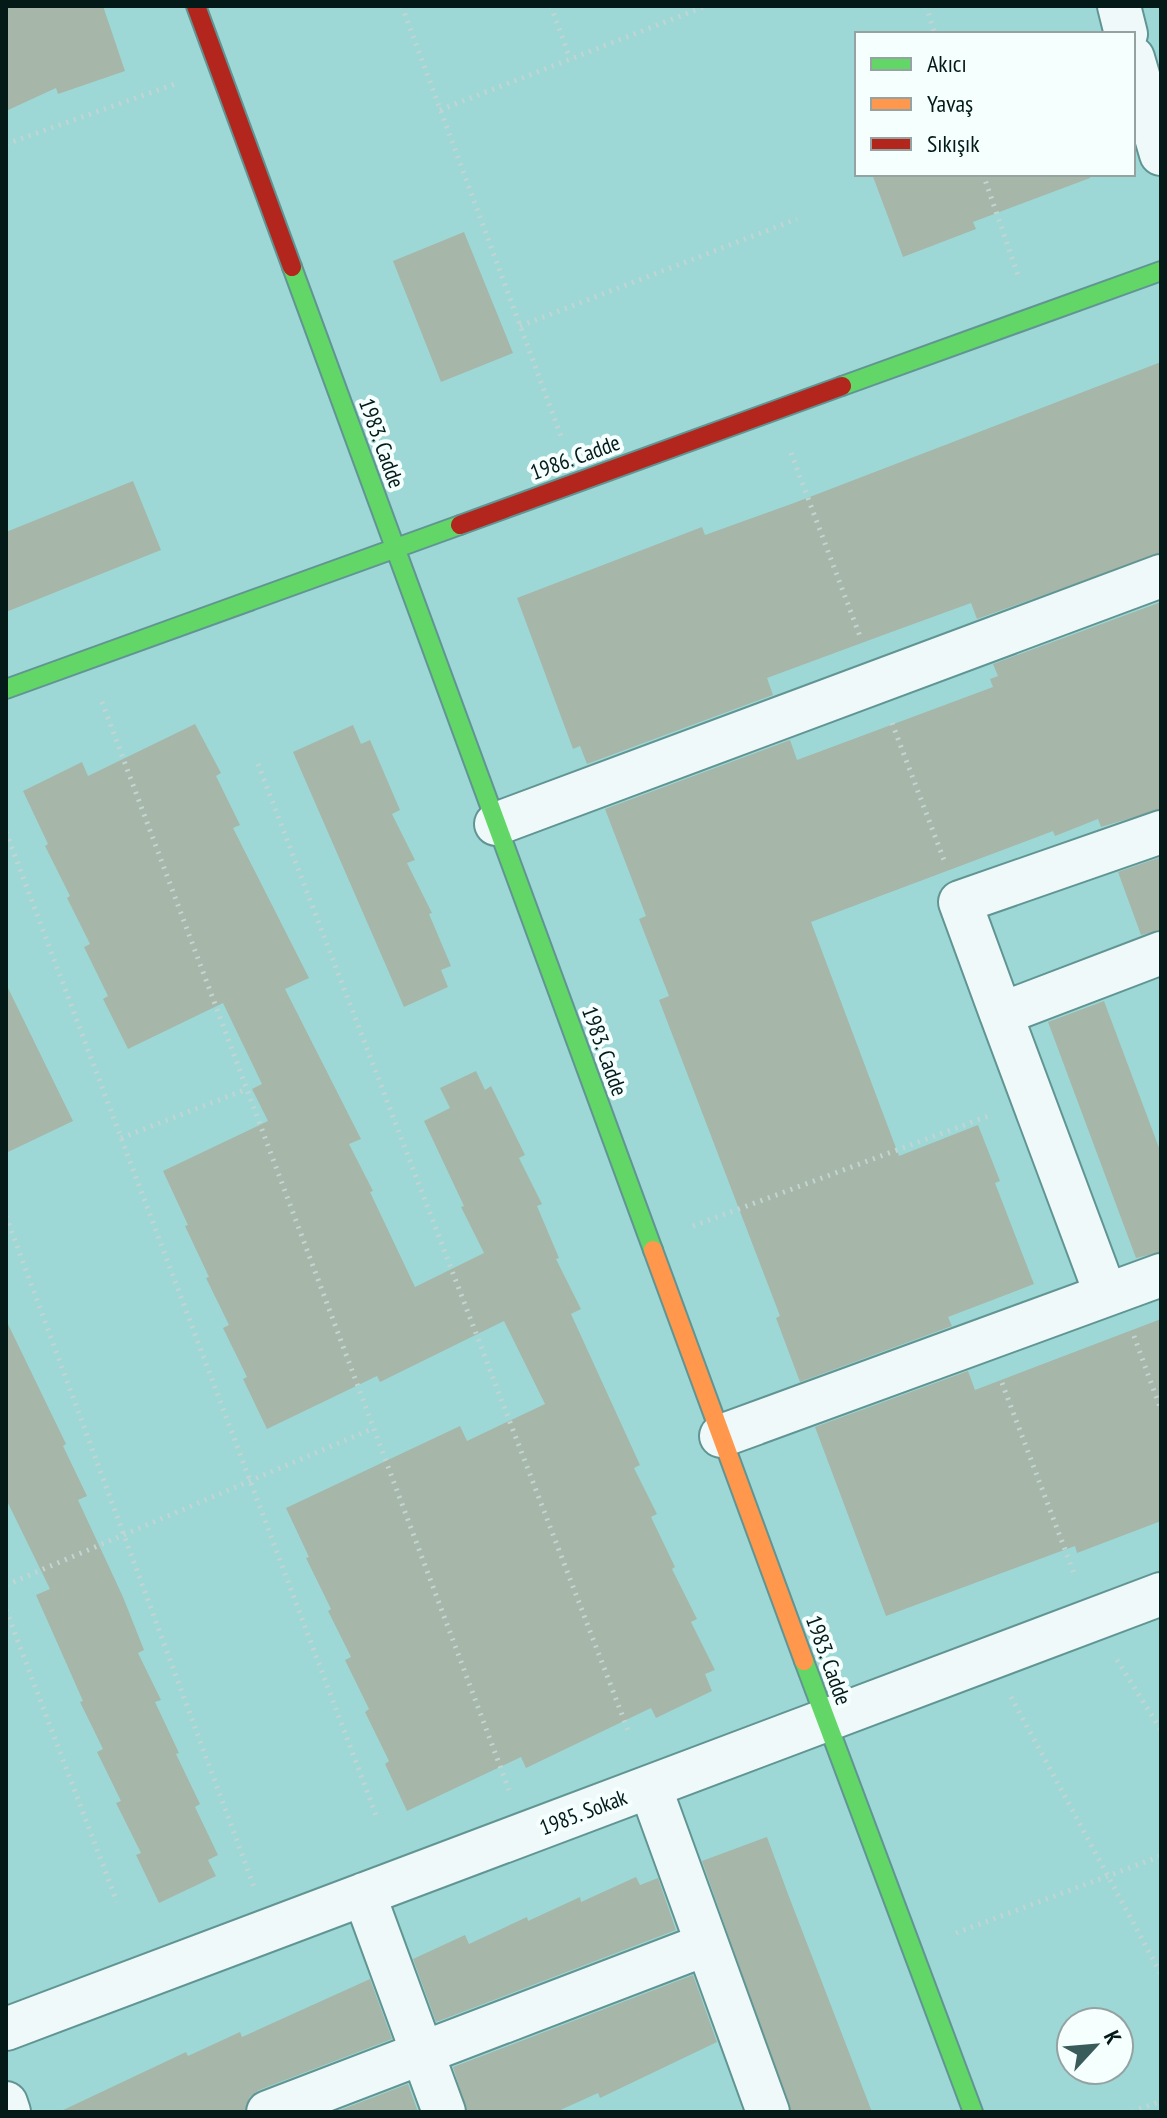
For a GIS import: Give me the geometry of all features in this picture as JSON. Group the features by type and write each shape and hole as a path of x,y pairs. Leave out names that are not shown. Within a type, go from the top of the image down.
{"street":[{"name":"1983. Cadde","path":"196,6 826,1721 973,2112"},
{"path":"1119,6 1126,32"},
{"path":"1135,65 1161,154"},
{"name":"1986. Cadde","path":"6,689 1161,271"},
{"path":"496,824 1161,576"},
{"path":"1112,1293 1033,1099 960,902 1161,832"},
{"path":"1001,1014 1161,953"},
{"path":"721,1436 1161,1275"},
{"name":"1985. Sokak","path":"6,2029 1161,1594"},
{"path":"650,1787 768,2112"},
{"path":"364,1894 444,2112"},
{"path":"268,2112 707,1944"},
{"path":"6,2103 9,2112"}],"path":[{"path":"402,6 578,481"},
{"path":"551,6 570,59"},
{"path":"440,110 706,6"},
{"path":"926,6 934,32"},
{"path":"6,144 219,68"},
{"path":"984,176 1032,317"},
{"path":"520,326 797,219"},
{"path":"86,660 525,1834"},
{"path":"258,764 629,1733"},
{"path":"6,832 377,1818"},
{"path":"121,1138 247,1089"},
{"path":"650,1242 1033,1099"},
{"path":"6,1216 270,1930"},
{"path":"1112,1293 1161,1410"},
{"path":"986,1339 1092,1620 1161,1730"},
{"path":"6,1585 374,1428"},
{"path":"6,1610 117,1902"},
{"path":"991,1659 1161,1974"},
{"path":"912,1950 1161,1856"},
{"path":"1132,2112 1161,2101"}],"building":[{"path":"6,6 103,6 125,71 58,94 56,88 6,111"},
{"path":"873,176 1090,176 973,222 976,229 903,257"},
{"path":"464,232 513,353 441,382 393,261"},
{"path":"1161,362 1161,553 977,619 971,603 886,634 767,678 773,695 587,764 580,746 573,749 517,598 702,527 705,535 794,503"},
{"path":"133,481 161,550 6,612 6,532"},
{"path":"1161,602 1161,809 1101,827 1098,819 1055,836 1053,831 811,922 899,1156 978,1125 1000,1181 995,1183 1034,1284 948,1317 952,1326 800,1382 776,1318 780,1316 659,1000 669,996 639,919 646,916 605,809 790,740 797,760 993,687 990,679 998,676 993,664"},
{"path":"195,724 221,773 216,776 240,825 233,828 309,978 285,989 361,1139 349,1144 415,1287 484,1253 424,1121 450,1108 440,1088 476,1071 485,1090 491,1086 525,1155 519,1158 542,1204 537,1206 559,1258 556,1259 581,1309 571,1314 640,1465 634,1468 657,1514 651,1517 697,1619 691,1622 715,1670 705,1674 712,1691 656,1718 651,1708 526,1768 521,1757 407,1811 385,1764 389,1761 365,1712 369,1709 345,1660 351,1657 328,1611 331,1609 286,1508 460,1426 467,1441 545,1404 504,1321 380,1382 377,1376 267,1429 243,1379 247,1377 223,1328 229,1325 206,1278 209,1277 163,1171 268,1121 252,1089 262,1084 223,1003 128,1049 103,999 108,996 84,947 90,944 67,898 70,896 23,791 82,762 88,776"},
{"path":"353,725 361,744 370,740 400,810 392,814 415,860 407,863 432,913 429,914 451,966 441,970 448,987 404,1007 293,752"},
{"path":"1161,857 1161,930 1141,935 1118,872"},
{"path":"6,984 73,1121 6,1153"},
{"path":"1104,1001 1161,1153 1161,1252 1136,1258 1048,1022"},
{"path":"1161,1319 1161,1521 1077,1553 1075,1546 886,1616 815,1427 968,1371 975,1390"},
{"path":"6,1320 66,1444 63,1446 87,1496 78,1500 144,1650 138,1653 161,1700 155,1702 200,1804 195,1807 218,1855 208,1860 216,1876 159,1903 136,1855 141,1853 116,1803 121,1801 97,1752 103,1749 36,1595 50,1589 6,1499"},
{"path":"767,1837 872,2112 791,2112 702,1861"},
{"path":"636,1877 640,1885 658,1878 676,1930 436,2022 413,1959 465,1935 469,1944 527,1917 528,1921 580,1897 581,1902"},
{"path":"693,1975 717,2042 600,2098 598,2093 556,2112 467,2112 453,2067"},
{"path":"370,1979 392,2039 259,2090 249,2098 245,2112 59,2112 186,2052 188,2056 240,2032 242,2037"},
{"path":"408,2084 418,2112 335,2112"}],"traffic: fast":[{"path":"292,267 653,1250"},
{"path":"842,386 1161,271"},
{"path":"6,689 460,525"},
{"path":"804,1661 973,2112"}],"traffic: slow":[{"path":"653,1250 804,1661"}],"traffic: jam":[{"path":"196,6 292,267"},
{"path":"460,525 842,386"}]}
